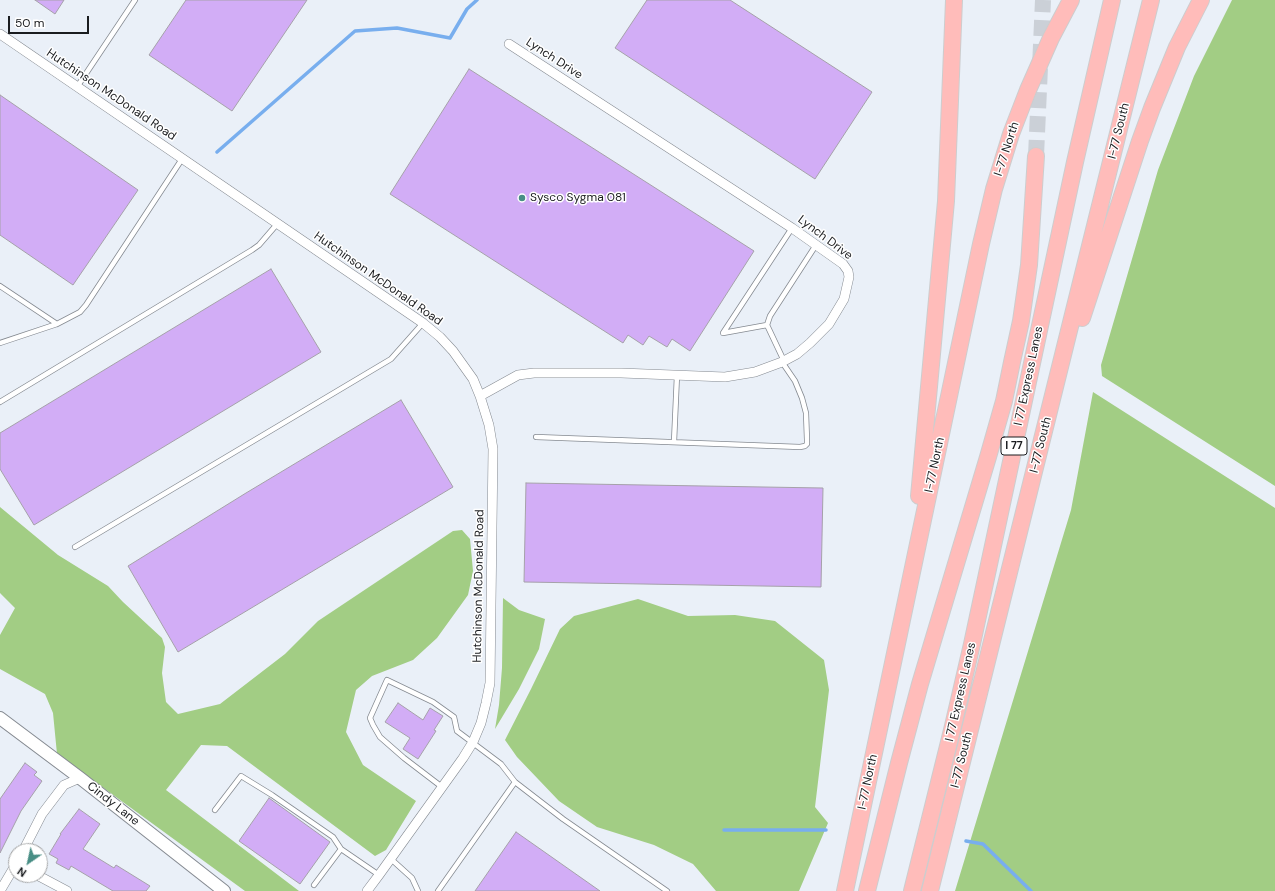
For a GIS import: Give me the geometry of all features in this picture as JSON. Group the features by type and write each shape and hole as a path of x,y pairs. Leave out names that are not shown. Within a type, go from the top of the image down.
{"highway":[{"path":"912,575 948,180 954,0"},
{"name":"I-77 North","path":"845,891 988,216 1002,161 1028,90 1051,38 1071,0"},
{"name":"I 77 Express Lanes","path":"912,891 972,644 1078,147 1112,0"},
{"name":"I-77 South","path":"930,891 1151,0"},
{"path":"1040,449 1140,141 1174,53 1201,0"},
{"name":"I 77 Express Lanes","path":"867,891 920,684 1004,401 1021,321 1029,265 1036,156"}],"main road":[{"name":"Cindy Lane","path":"0,718 80,778 224,891"}],"street":[{"name":"Hutchinson McDonald Road","path":"0,34 423,323 454,351 473,379 489,426 493,449 490,683 486,703 481,723 473,742 367,891"},
{"name":"Lynch Drive","path":"480,396 518,375 534,373 621,373 725,377 755,372 797,354 829,324 844,298 849,277 848,271 843,264 792,228 509,44"},
{"path":"27,843 42,814 64,785 80,778"},
{"path":"0,891 8,878"},
{"path":"48,881 67,891"}],"lane":[{"path":"77,87 135,0"},
{"path":"0,343 57,324 80,312 182,158"},
{"path":"0,394 2,401 252,250 259,245 278,223"},
{"path":"767,325 723,333 792,228"},
{"path":"536,437 805,446 807,444 806,413 802,398 767,325 770,316 816,245"},
{"path":"0,286 57,324"},
{"path":"75,547 391,359 423,323"},
{"path":"674,442 677,375"},
{"path":"442,787 404,758 380,737 373,725 370,718 387,680 432,702 454,717 457,731 501,764 516,782 563,819 667,891"},
{"path":"215,810 241,776 272,795 333,837 341,849 379,875"},
{"path":"438,891 516,782"},
{"path":"314,885 341,849"},
{"path":"390,859 412,878 418,891"}],"green space":[{"path":"1232,0 1275,0 1275,486 1102,376 1101,365 1158,170 1194,76"},
{"path":"1093,392 1275,508 1275,891 955,891 1071,510"},
{"path":"0,507 58,555 108,586 162,638 165,647 162,673 166,702 178,714 220,704 285,654 318,621 453,531 462,530 470,539 473,571 468,595 437,638 413,660 372,676 356,690 346,732 363,765 416,801 386,850 375,856 227,746 201,745 166,790 299,891 245,891 57,754 53,713 45,694 0,669 0,635 15,608 0,593"},
{"path":"503,598 519,610 545,619 539,649 519,689 495,729 499,705 502,668"},
{"path":"638,599 688,616 735,615 775,621 824,660 829,690 815,807 828,823 799,891 716,891 693,864 654,845 597,827 559,801 517,757 505,740 560,629 574,616"}],"building":[{"path":"35,0 64,0 55,14"},
{"path":"186,0 307,0 232,111 149,55"},
{"path":"647,0 730,0 872,92 815,179 615,48"},
{"path":"469,69 754,251 690,351 672,339 667,347 649,336 643,345 628,335 623,343 390,194"},
{"path":"0,95 138,190 73,285 0,235"},
{"path":"271,269 321,352 34,525 0,469 0,433"},
{"path":"401,400 453,487 178,652 128,566"},
{"path":"526,483 823,488 821,587 524,582"},
{"path":"398,703 423,720 430,708 443,716 434,730 436,731 418,759 403,749 410,738 385,722"},
{"path":"25,763 37,772 34,775 42,781 21,811 0,853 0,799"},
{"path":"269,798 330,842 300,884 239,841"},
{"path":"79,809 100,824 83,849 114,868 116,865 150,886 146,891 113,891 71,866 69,870 56,863 58,859 49,854 60,834"},
{"path":"516,832 600,891 475,891"}],"waterway":[{"path":"217,152 355,31 397,28 450,38 467,9 477,0"},
{"path":"724,830 826,830"},
{"path":"966,841 983,844 1031,891"}],"tunnel":[{"path":"1036,156 1043,0"}],"place":[{"name":"Sysco Sygma 081","path":"522,198"}]}
